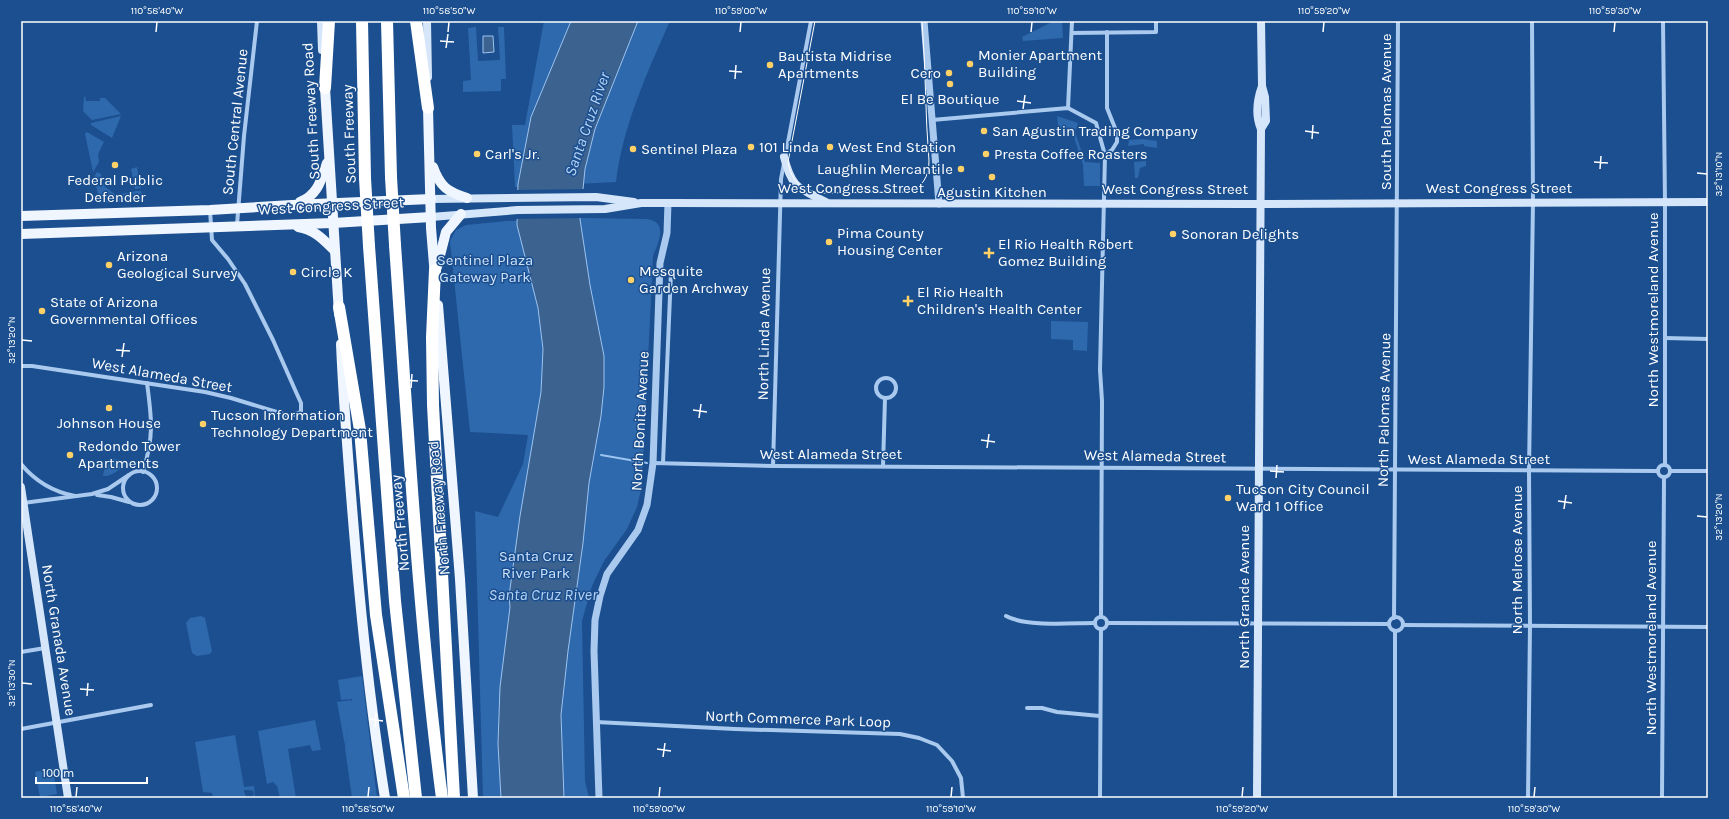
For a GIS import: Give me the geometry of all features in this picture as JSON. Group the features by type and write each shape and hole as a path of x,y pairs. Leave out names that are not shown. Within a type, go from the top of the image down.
{"highway":[{"path":"325,88 329,21"},
{"name":"South Freeway","path":"362,21 369,246"},
{"name":"North Freeway","path":"387,21 391,177 395,245 415,522 434,731 442,798"},
{"path":"416,21 428,108"},
{"name":"North Freeway","path":"369,246 395,601 416,798"},
{"path":"435,270 432,337 433,406 454,798"},
{"path":"339,307 360,430 376,615 404,798"}],"main road":[{"name":"South Freeway Road","path":"320,21 333,223"},
{"path":"427,21 431,217"},
{"name":"North Grande Avenue","path":"1257,798 1261,129 1258,121 1257,99 1262,86 1261,21"},
{"path":"292,205 307,199 316,191 328,157"},
{"path":"784,157 792,181 804,191 829,204"},
{"path":"430,160 439,180 445,188 454,194 467,198"},
{"name":"West Congress Street","path":"21,216 238,209 332,203 467,198 596,197 641,203 829,204 1708,202"},
{"name":"West Congress Street","path":"21,234 237,225 333,223 518,210 605,209 641,203"},
{"path":"435,270 446,232 461,214"},
{"name":"North Freeway Road","path":"431,217 460,579 473,798"},
{"path":"333,223 345,430 364,649 375,737 385,798"},
{"path":"284,224 313,231 320,235 335,251"},
{"name":"North Granada Avenue","path":"21,487 68,798"}],"street":[{"name":"South Central Avenue","path":"237,225 244,136 257,21"},
{"name":"North Linda Avenue","path":"773,466 781,179 811,21"},
{"path":"924,21 939,204"},
{"path":"1068,108 1072,21"},
{"path":"1072,32 1156,32 1156,21"},
{"name":"South Palomas Avenue","path":"1398,21 1398,203"},
{"name":"North Melrose Avenue","path":"1528,798 1532,21"},
{"name":"North Westmoreland Avenue","path":"1663,21 1666,203 1665,465"},
{"path":"1105,155 1112,150 1116,142 1116,133 1107,108 1107,32"},
{"path":"932,120 1068,108 1096,123 1105,155 1100,370 1102,401 1101,616"},
{"name":"North Bonita Avenue","path":"599,798 594,651 595,620 600,596 607,574 638,530 647,505 653,463 660,263 667,232 668,203"},
{"name":"North Palomas Avenue","path":"1394,618 1398,203"},
{"path":"210,210 211,226"},
{"name":"West Alameda Street","path":"21,366 32,366 222,395 290,416 298,414 300,412 301,403 276,347 239,274 214,244 212,240 211,226"},
{"name":"North Bonita Avenue","path":"660,272 670,272 663,463"},
{"path":"1665,338 1708,339"},
{"path":"886,379 894,383 896,389 891,397 885,398 879,396 876,390 880,381 886,379"},
{"path":"143,472 152,431 152,417 147,383"},
{"path":"883,466 885,398"},
{"name":"West Alameda Street","path":"653,463 773,466 1101,467 1657,472"},
{"path":"21,464 33,476 48,487 67,494 81,496"},
{"path":"1665,465 1669,467 1670,471 1669,475 1664,478 1660,477 1657,472 1660,466 1665,465"},
{"path":"1670,471 1708,471"},
{"path":"23,504 92,494 108,489 134,472 143,472 151,475 156,485 155,496 147,504 136,505 111,497 92,494"},
{"path":"129,475 125,479 122,490 127,500 131,503"},
{"name":"North Westmoreland Avenue","path":"1662,798 1664,478"},
{"path":"1006,616 1016,620 1028,622 1094,623"},
{"path":"1094,623 1097,618 1101,616"},
{"path":"1101,616 1105,618 1107,623"},
{"path":"1389,624 1391,619 1400,618 1403,625"},
{"path":"1094,623 1097,628 1101,629"},
{"path":"1107,623 1389,624"},
{"path":"1101,629 1104,628 1107,623"},
{"path":"1389,624 1392,630 1395,631"},
{"path":"1403,625 1708,627"},
{"path":"1395,631 1401,629 1403,625"},
{"path":"1100,798 1101,629"},
{"path":"1395,631 1395,798"},
{"path":"21,652 46,648"},
{"path":"21,729 151,705"},
{"path":"1027,708 1042,708 1057,712 1100,716"},
{"name":"North Commerce Park Loop","path":"596,722 735,729 900,734 918,738 937,745 952,760 962,778 964,798"}],"green space":[{"path":"544,21 670,21 630,120 619,161 616,182 515,187 512,125 525,125"},
{"path":"1054,21 1062,21 1063,38 1023,41 1022,37"},
{"path":"476,27 478,61 500,60 498,27 504,27 506,79 501,79 501,91 463,92 463,81 471,80 468,28"},
{"path":"85,96 86,101 100,101 100,98 105,98 121,114 92,120 83,111"},
{"path":"121,116 112,138 91,125 91,123"},
{"path":"1057,116 1078,123 1075,132 1085,162 1100,163 1100,186 1084,186 1083,165 1073,134 1059,135"},
{"path":"87,132 104,142 98,154 99,162 93,172 85,134"},
{"path":"1143,139 1157,141 1157,148 1144,146 1144,144 1128,146 1129,140"},
{"path":"1146,161 1146,166 1140,168 1138,178 1135,178 1134,162"},
{"path":"137,167 141,188 135,189 131,169"},
{"path":"97,172 101,174 104,186 116,195 141,191 142,194 137,195 137,197 142,196 143,201 100,203 94,177"},
{"name":"Santa Cruz River Park","path":"582,218 647,219 658,224 660,229 659,239 653,256 642,486 637,507 627,529 604,561 592,586 582,621 585,781 589,798 483,798 475,511 498,517 523,464 528,435 470,432 450,241 456,230 466,225 507,221"},
{"path":"1051,321 1088,322 1087,351 1073,350 1073,340 1051,339"},
{"path":"109,458 128,461 114,473 103,476 105,465 108,465"},
{"path":"201,616 205,618 212,651 210,654 197,656 192,653 186,623 190,618"},
{"path":"362,676 377,798 352,798 345,748 349,721 345,746 337,702 351,700 352,702 352,699 341,700 338,680"},
{"path":"315,720 321,750 312,751 310,745 288,749 296,798 280,798 277,786 273,782 267,784 258,731"},
{"path":"235,735 244,787 254,786 255,796 251,798 254,794 253,791 244,790 247,798 213,798 212,793 203,792 195,742"},
{"path":"53,768 57,794 40,797 35,772"}],"water":[{"name":"Santa Cruz River","path":"571,21 638,21 595,129 585,169 580,219 590,285 604,356 604,387 601,416 589,483 583,543 561,715 564,798 501,798 498,744 500,687 510,607 509,596 520,516 541,392 543,349 538,308 517,225 518,184 531,117"},
{"path":"483,36 493,36 494,52 483,53"}],"pier":[{"path":"585,189 582,218 515,219 516,190"}],"waterway":[{"path":"601,455 647,463"}],"tram line":[{"path":"815,21 788,162 792,175 798,184 808,190 821,193 907,192 917,188 924,181 928,172 929,161 922,21"}],"place":[{"name":"Monier Apartment Building","path":"970,64"},
{"name":"Bautista Midrise Apartments","path":"770,65"},
{"name":"Cero","path":"949,73"},
{"name":"El Be Boutique","path":"950,84"},
{"name":"San Agustin Trading Company","path":"984,131"},
{"name":"101 Linda","path":"751,147"},
{"name":"West End Station","path":"830,147"},
{"name":"Sentinel Plaza","path":"633,149"},
{"name":"Carl's Jr.","path":"477,154"},
{"name":"Presta Coffee Roasters","path":"986,154"},
{"name":"Federal Public Defender","path":"115,165"},
{"name":"Laughlin Mercantile","path":"961,169"},
{"name":"Agustin Kitchen","path":"992,177"},
{"name":"Sonoran Delights","path":"1173,234"},
{"name":"Pima County Housing Center","path":"829,242"},
{"name":"El Rio Health Robert Gomez Building","path":"989,253"},
{"name":"Arizona Geological Survey","path":"109,265"},
{"name":"Circle K","path":"293,272"},
{"name":"Mesquite Garden Archway","path":"631,280"},
{"name":"El Rio Health Children's Health Center","path":"908,301"},
{"name":"State of Arizona Governmental Offices","path":"42,311"},
{"name":"Johnson House","path":"109,408"},
{"name":"Tucson Information Technology Department","path":"203,424"},
{"name":"Redondo Tower Apartments","path":"70,455"},
{"name":"Tucson City Council Ward 1 Office","path":"1228,498"}],"park label":[{"name":"Sentinel Plaza Gateway Park","path":"485,268"}]}
